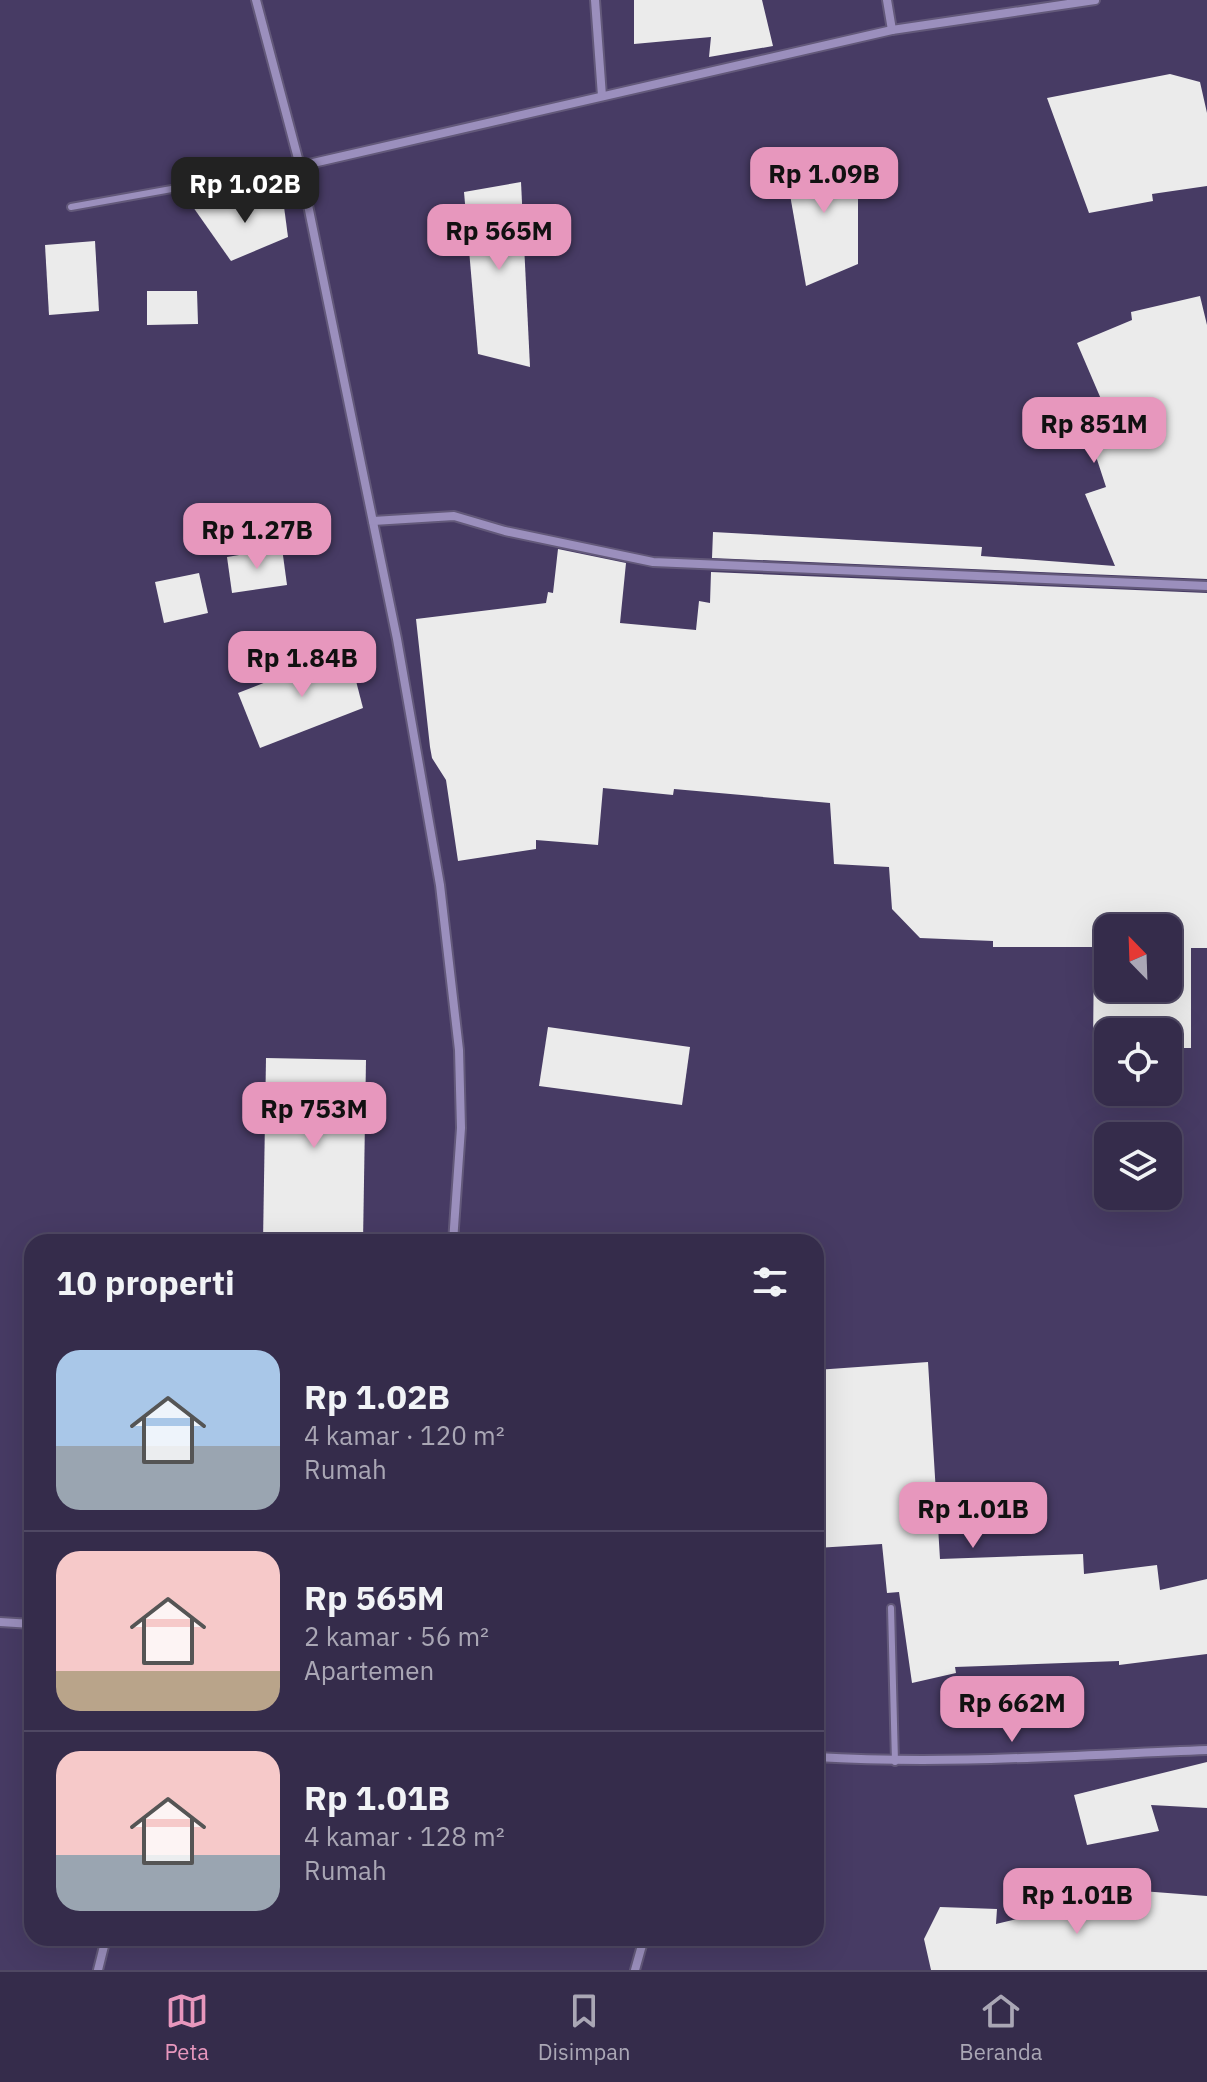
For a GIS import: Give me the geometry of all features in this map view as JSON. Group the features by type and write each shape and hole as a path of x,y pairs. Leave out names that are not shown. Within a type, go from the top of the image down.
{"street":[{"path":"256,0 300,166 397,639 440,885 459,1050 461,1128 454,1234"},
{"path":"595,0 602,96"},
{"path":"887,0 892,30"},
{"path":"300,166 892,30 1095,0"},
{"path":"373,521 454,516 505,531 653,562 1207,586"},
{"path":"0,1622 24,1624"},
{"path":"824,1758 895,1762 1034,1760 1207,1750"},
{"path":"98,1970 104,1946"},
{"path":"635,1970 642,1946"}],"lane":[{"path":"71,207 300,166"},
{"path":"891,1608 895,1762"}],"building":[{"path":"634,0 762,0 773,46 709,57 711,37 634,44"},
{"path":"1170,74 1200,82 1207,113 1207,186 1152,194 1153,201 1089,213 1047,98"},
{"path":"782,149 858,172 858,264 806,286"},
{"path":"521,182 530,367 478,354 464,192"},
{"path":"283,199 288,237 231,261 193,207"},
{"path":"95,241 99,311 49,315 45,245"},
{"path":"147,291 197,291 198,324 147,325"},
{"path":"1200,296 1207,325 1207,579 712,558 713,532 982,547 981,556 1115,566 1085,494 1106,487 1089,435 1113,427 1077,343 1132,320 1131,312"},
{"path":"282,548 287,585 232,593 227,557"},
{"path":"558,549 626,563 620,623 696,630 699,601 710,603 711,572 1207,593 1207,948 1191,948 1191,1048 1182,1048 1182,1018 1094,1018 1093,1047 1094,947 993,947 993,941 920,938 892,909 889,867 834,864 830,803 674,789 673,795 603,788 598,845 536,840 536,849 458,861 446,780 432,758 430,747 416,619 546,603 548,592 553,593"},
{"path":"199,573 208,613 164,623 155,582"},
{"path":"348,650 363,708 260,748 238,693"},
{"path":"548,1027 690,1047 682,1105 539,1086"},
{"path":"266,1058 366,1060 363,1234 263,1234"},
{"path":"928,1362 940,1559 1083,1554 1084,1574 1157,1565 1160,1590 1207,1579 1207,1654 1119,1665 1119,1661 955,1667 956,1673 912,1683 899,1592 887,1593 882,1544 824,1548 824,1369"},
{"path":"1207,1762 1207,1808 1151,1805 1159,1831 1087,1845 1074,1795"},
{"path":"1089,1887 1207,1896 1207,1970 931,1970 924,1939 940,1907 997,1909 996,1924 1091,1901"}]}
